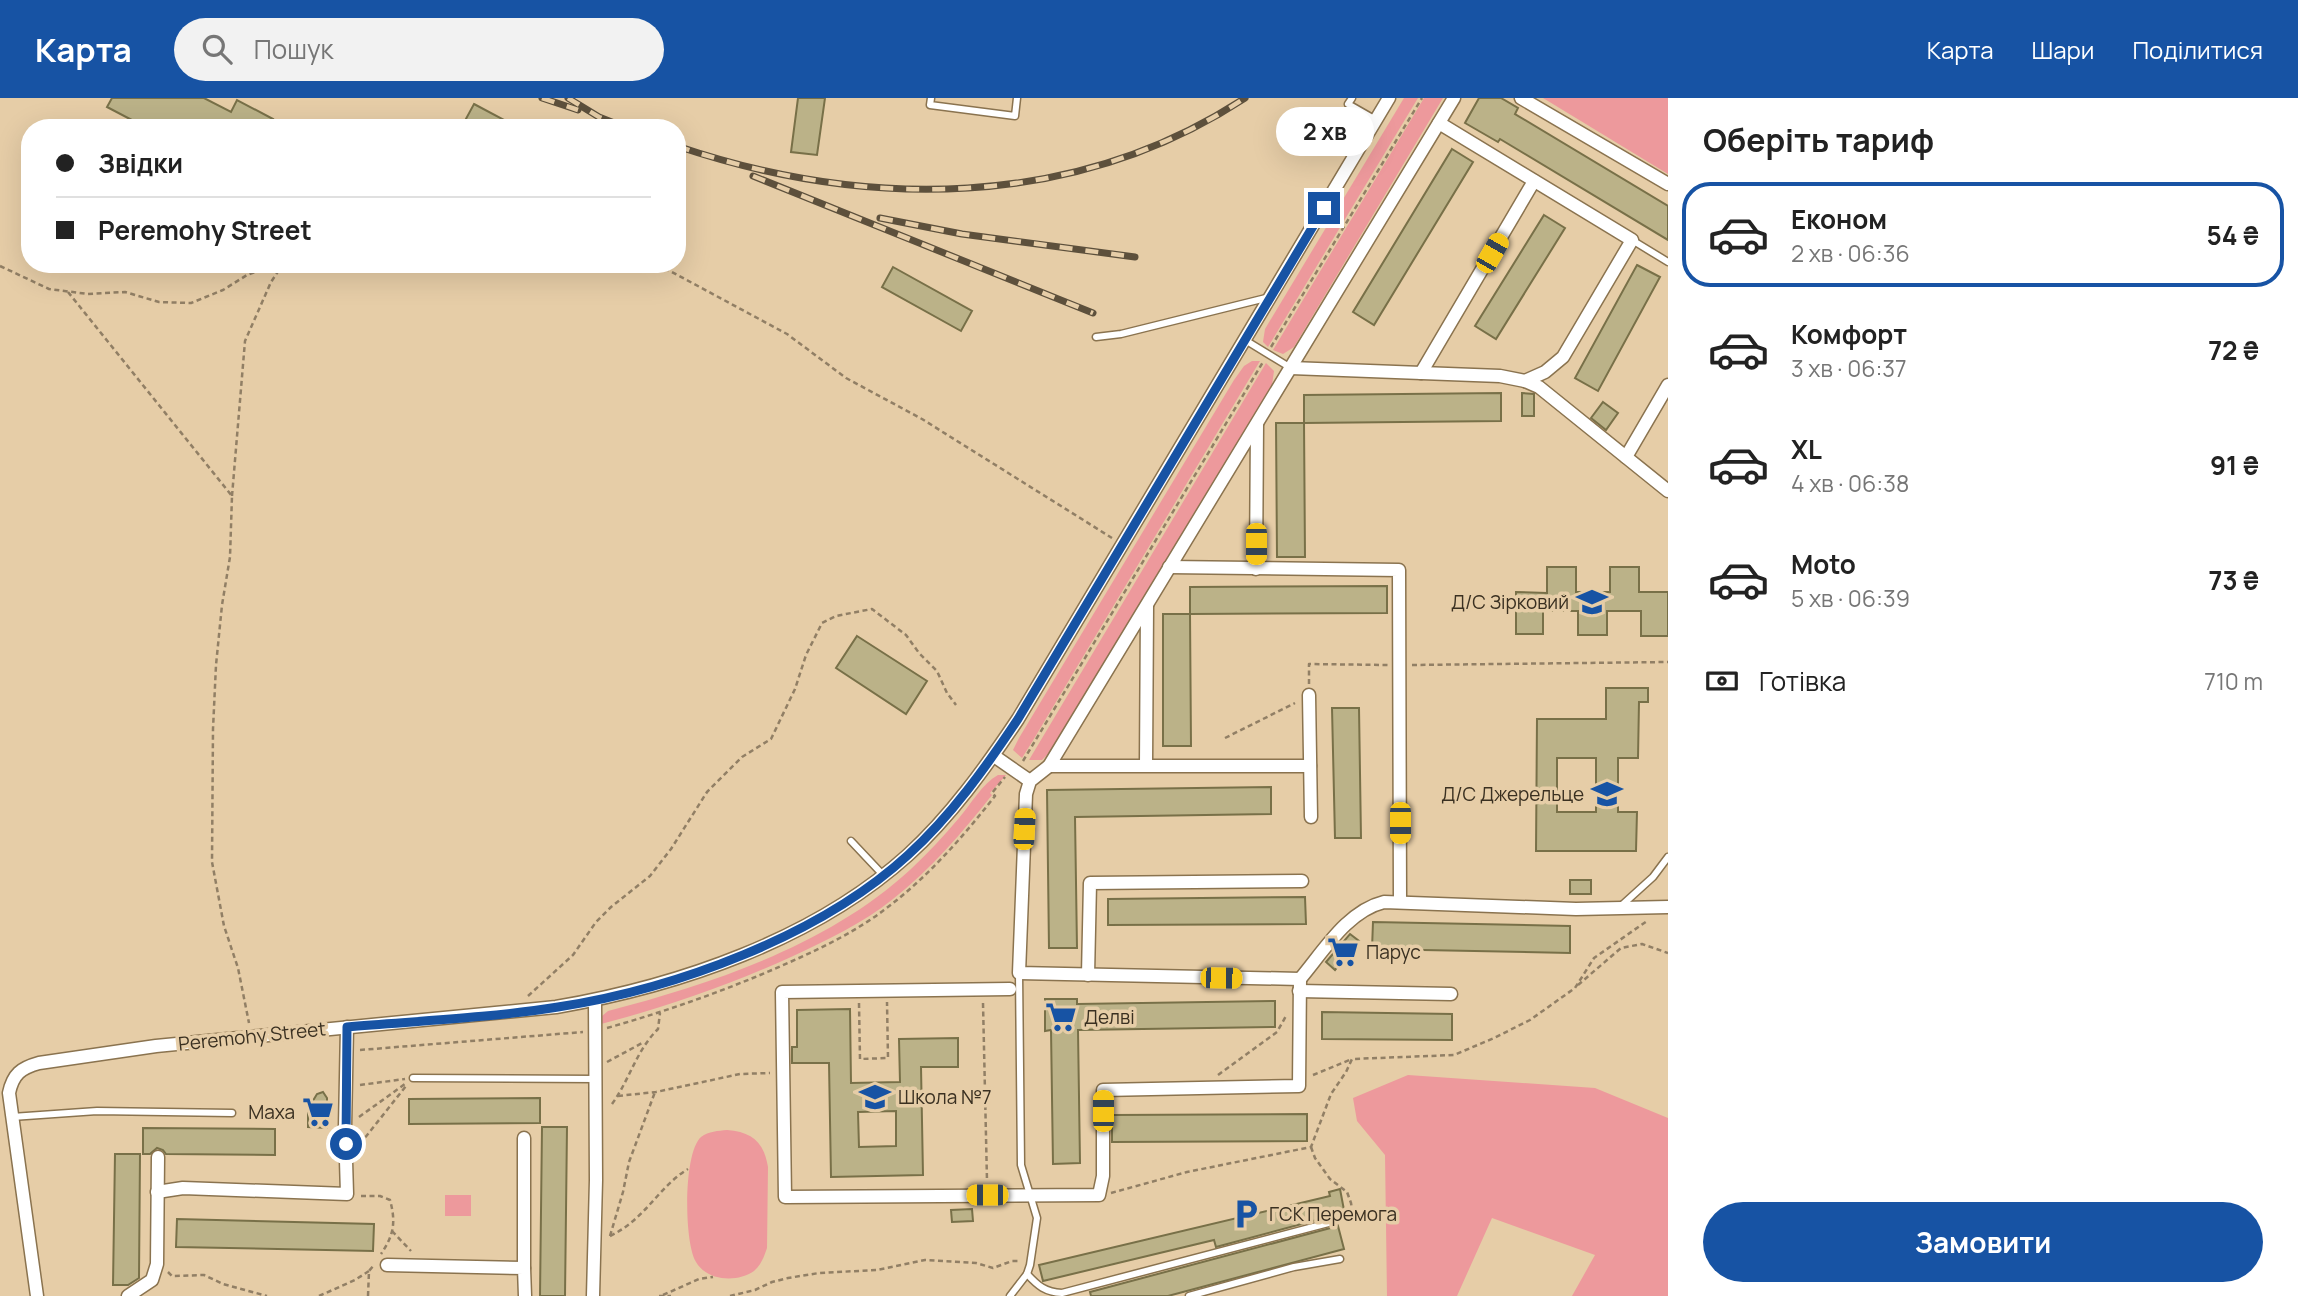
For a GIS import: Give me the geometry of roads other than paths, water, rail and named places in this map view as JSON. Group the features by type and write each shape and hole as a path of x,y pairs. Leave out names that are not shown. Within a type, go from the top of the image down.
{"street":[{"name":"Peremohy Street","path":"12,1117 9,1093 12,1080 18,1072 39,1063 156,1046 595,1001 656,986 770,943 833,910 884,876 930,833 993,755 1018,719 1390,98"},
{"path":"1451,994 1299,990 1088,975 1019,973 1026,794 1030,781 1049,765 1454,98"},
{"path":"1521,98 1668,184"},
{"path":"1438,123 1632,240 1563,357 1545,372 1525,381"},
{"path":"1421,373 1534,181"},
{"path":"1291,368 1500,376 1525,381 1539,387 1668,491"},
{"path":"1626,457 1668,385"},
{"path":"1256,424 1256,569"},
{"path":"1169,567 1399,570 1400,902"},
{"path":"1146,765 1147,605"},
{"path":"1310,695 1311,817"},
{"path":"993,755 1030,781"},
{"path":"1049,765 1310,766"},
{"path":"1088,975 1090,883 1302,881"},
{"path":"1010,989 782,992 785,1197 1099,1195 1103,1176 1103,1090 1299,1086 1299,990 1350,920 1373,905 1400,902 1615,910 1668,907"},
{"path":"593,1296 596,1180 595,1001"},
{"path":"157,1192 183,1188 347,1194 347,1027"},
{"path":"12,1117 37,1296"},
{"path":"524,1138 525,1296"},
{"path":"128,1296 152,1280 157,1264 158,1157"},
{"path":"381,1262 415,1266 524,1268"}],"lane":[{"path":"931,98 930,105 1015,116 1017,98"},
{"path":"1352,98 1348,104 1376,120"},
{"path":"1632,240 1668,262"},
{"path":"1096,337 1121,334 1272,296"},
{"path":"1245,340 1291,368"},
{"path":"851,841 884,876"},
{"path":"1615,910 1640,891 1668,858"},
{"path":"1010,1296 1027,1274 1037,1218 1021,1165 1019,973"},
{"path":"413,1078 596,1074"},
{"path":"12,1117 97,1111 232,1113"},
{"path":"1027,1274 1040,1288 1048,1292 1062,1293 1336,1221"},
{"path":"1189,1296 1294,1267 1340,1259"}],"railway":[{"path":"542,98 578,110"},
{"path":"568,98 604,119"},
{"path":"686,149 749,167 821,181 895,188 968,188 1040,179 1111,162 1179,135 1245,98"},
{"path":"753,176 1093,313"},
{"path":"880,218 962,234 1135,257"}],"place":[{"name":"Д/С Зірковий","path":"1592,602"},
{"name":"Д/С Джерельце","path":"1607,794"},
{"name":"Парус","path":"1343,952"},
{"name":"Делві","path":"1061,1017"},
{"name":"Школа №7","path":"875,1097"},
{"name":"Маха","path":"318,1112"},
{"name":"ГСК Перемога","path":"1246,1214"}]}
